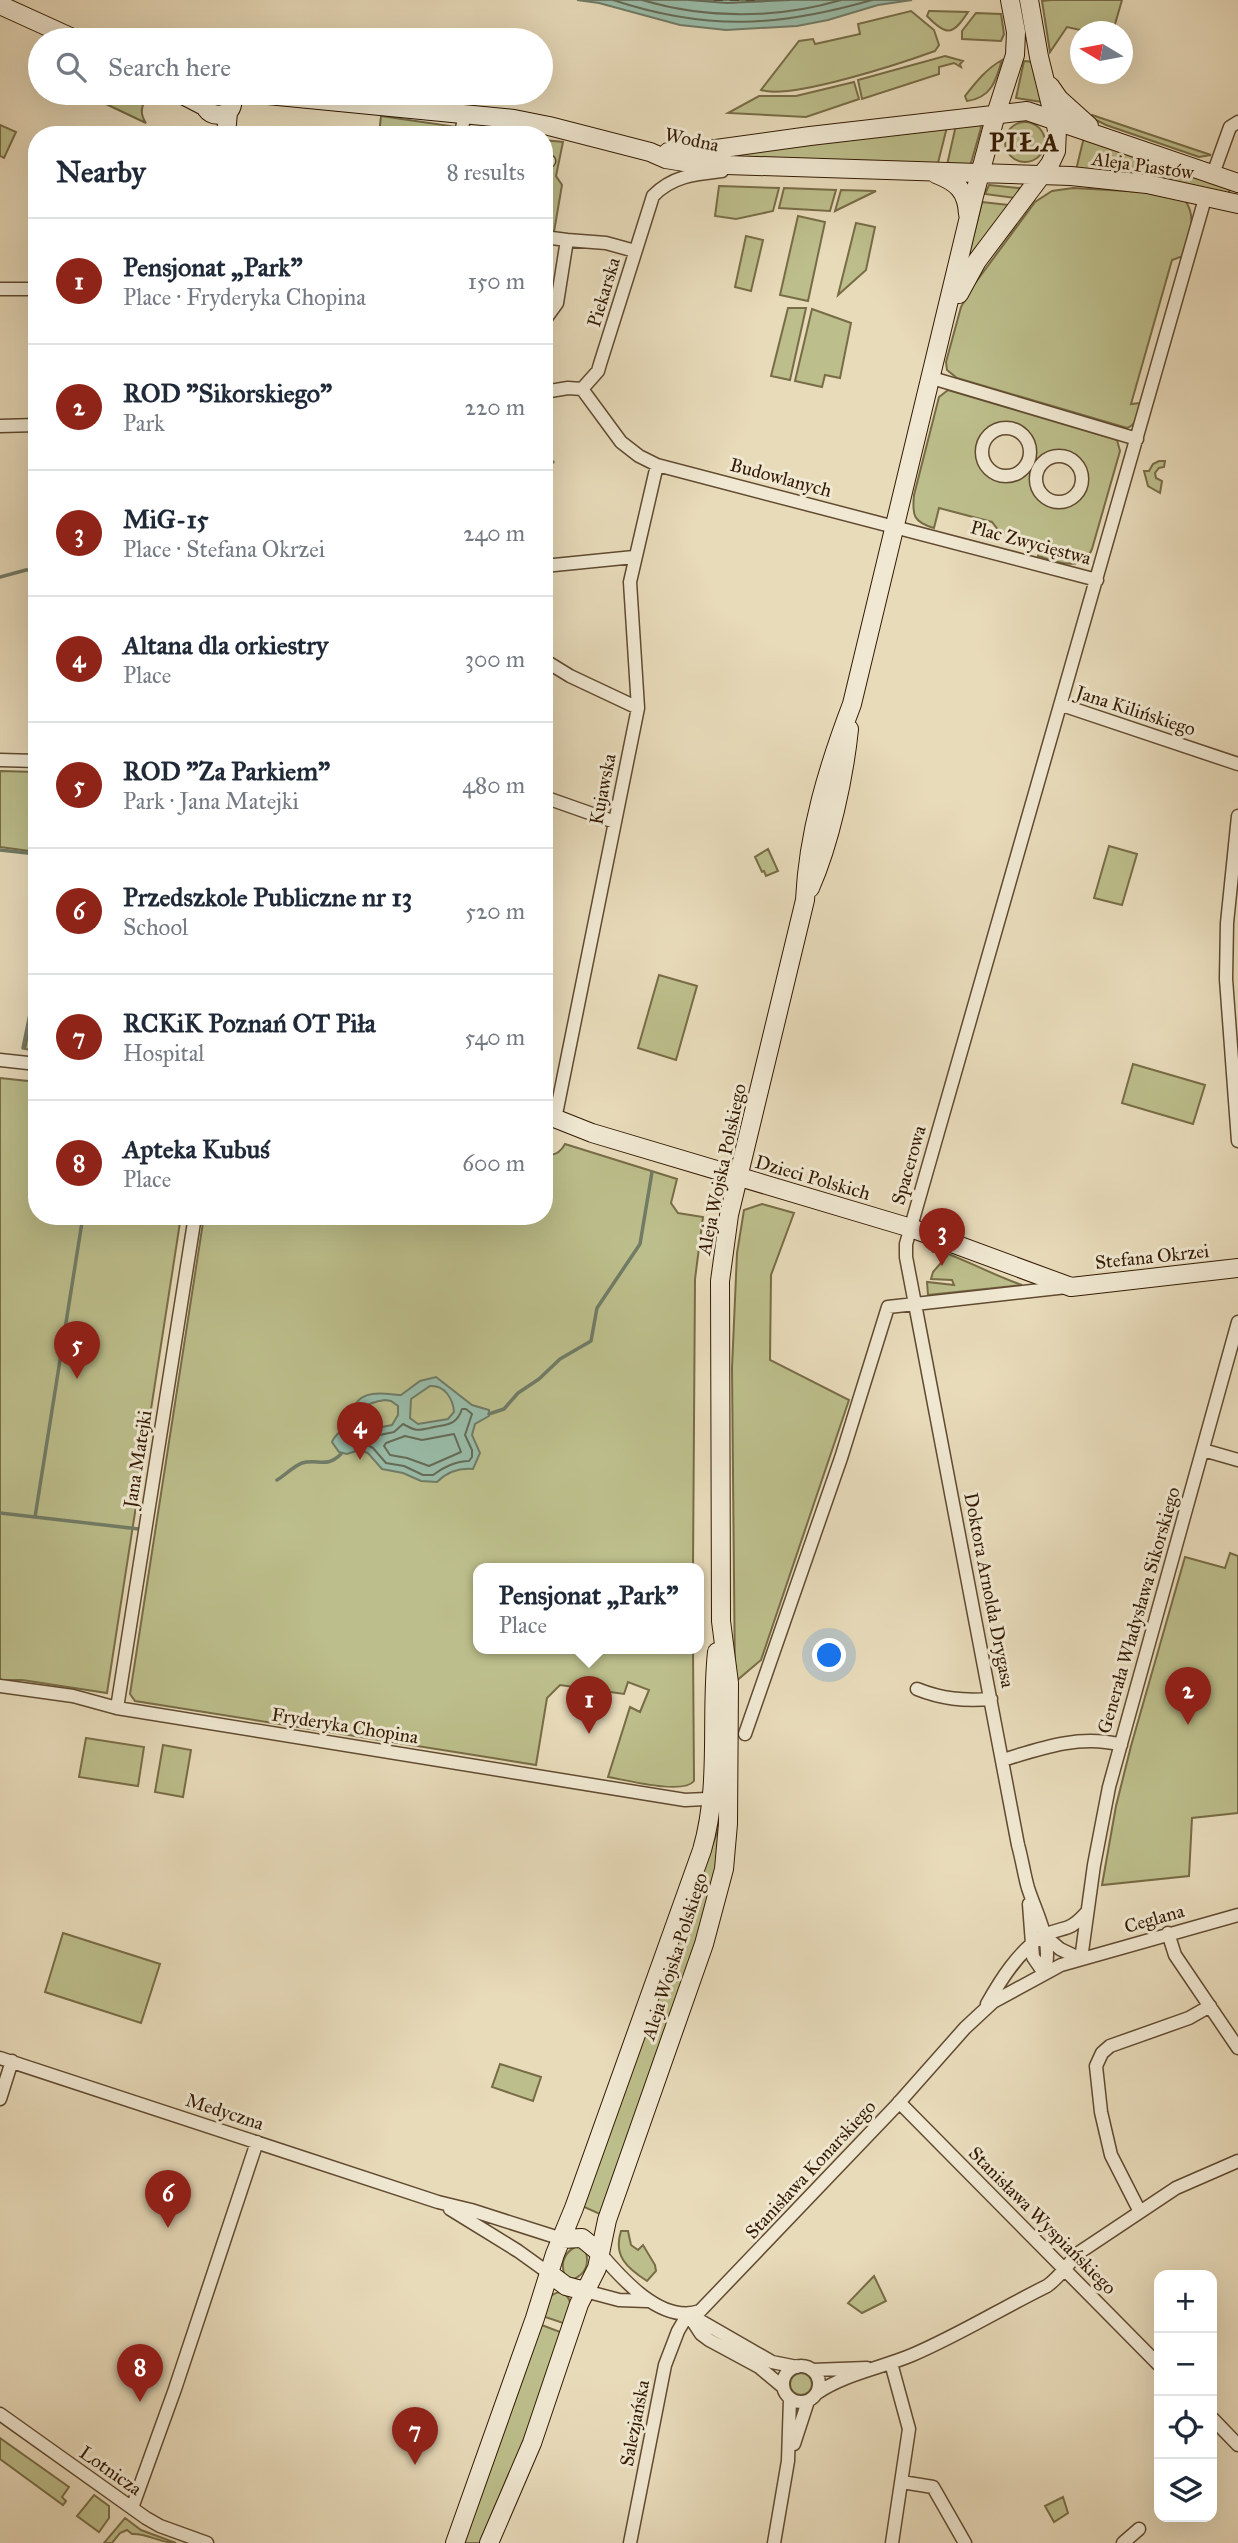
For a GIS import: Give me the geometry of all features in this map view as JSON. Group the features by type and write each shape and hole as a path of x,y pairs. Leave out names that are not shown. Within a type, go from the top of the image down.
{"main road":[{"path":"1010,0 1059,99 1083,122 1103,136"},
{"path":"932,378 996,114 1012,69 1017,43 1025,31 1029,0"},
{"path":"0,5 51,28"},
{"path":"946,319 977,261 1056,151 1054,120 1041,67"},
{"path":"920,122 986,102 997,93 1012,69"},
{"path":"226,126 227,105"},
{"name":"Wodna","path":"291,105 514,119 542,126"},
{"name":"Aleja Piastów","path":"996,114 1027,111 1238,183"},
{"name":"Wodna","path":"553,129 652,153 666,159 716,158 920,122 996,114"},
{"name":"Wodna","path":"716,158 750,168 981,172"},
{"path":"924,171 950,179 962,189 967,203 968,224"},
{"name":"Aleja Piastów","path":"981,172 1147,184 1238,204"},
{"path":"1013,212 1033,194 1049,185 1070,179 1092,178"},
{"name":"Aleja Wojska Polskiego","path":"562,2239 699,1859 708,1827 712,1800 714,1684 721,1621 719,1307 725,1241 805,900 819,868 835,804 846,756 852,704 932,378"},
{"name":"Dzieci Polskich","path":"553,1118 592,1133 911,1228"},
{"name":"Stefana Okrzei","path":"911,1228 1071,1287 1238,1268"},
{"name":"Aleja Wojska Polskiego","path":"599,2252 626,2162 713,1914 724,1869 729,1824 729,1683 721,1621"},
{"path":"455,2543 562,2239 582,2238 599,2252 597,2267 585,2291 533,2443 488,2543"},
{"path":"550,2274 565,2286 585,2291"}],"street":[{"path":"1213,174 1230,127 1238,122"},
{"name":"Piekarska","path":"582,389 600,364 648,205 670,181 691,175 750,168"},
{"name":"Plac Zwycięstwa","path":"895,526 1097,580 1206,195"},
{"path":"553,238 606,243 635,251"},
{"path":"553,309 557,303 567,240"},
{"path":"0,289 28,289"},
{"path":"932,378 1137,439"},
{"path":"553,390 582,389 621,442 639,456 657,465"},
{"path":"0,426 28,425"},
{"name":"Budowlanych","path":"657,465 895,526"},
{"name":"Kujawska","path":"553,1103 638,708 630,582 657,465"},
{"path":"553,565 635,557"},
{"name":"Spacerowa","path":"915,1304 906,1257 911,1228 1097,580"},
{"path":"553,666 638,708"},
{"name":"Jana Kilińskiego","path":"1062,705 1238,764"},
{"path":"0,760 28,761"},
{"path":"553,800 615,822"},
{"path":"1238,816 1227,922 1238,1141"},
{"path":"0,1060 28,1063"},
{"name":"Jana Matejki","path":"117,1708 194,1225"},
{"name":"Stefana Okrzei","path":"915,1304 1071,1287"},
{"path":"745,1734 841,1458 888,1307 915,1304"},
{"name":"Doktora Arnolda Drygasa","path":"915,1304 1027,1884 1035,1961 1044,1973"},
{"name":"Generała Władysława Sikorskiego","path":"1081,1959 1104,1807 1238,1322"},
{"path":"1203,1450 1238,1460"},
{"name":"Fryderyka Chopina","path":"0,1686 73,1696 117,1708 685,1800 712,1800"},
{"path":"916,1689 941,1698 968,1701 991,1699"},
{"path":"1003,1760 1081,1740 1121,1745"},
{"path":"685,1800 700,1811 708,1827"},
{"path":"712,1800 729,1824"},
{"name":"Doktora Arnolda Drygasa","path":"1027,1884 1045,1935"},
{"path":"983,2010 999,1984 1032,1945 1045,1935 1070,1927 1087,1912"},
{"name":"Ceglana","path":"983,2010 1044,1973 1081,1959 1238,1915"},
{"path":"1168,1933 1175,1955 1238,2048"},
{"path":"1045,1935 1060,1950 1081,1959"},
{"path":"1044,1973 1048,1957 1045,1935"},
{"path":"1140,2212 1108,2145 1096,2084 1097,2063 1102,2053 1110,2046 1189,2018 1210,2006"},
{"name":"Stanisława Konarskiego","path":"688,2314 700,2311 714,2299 983,2010"},
{"path":"0,2099 6,2060"},
{"name":"Medyczna","path":"6,2060 438,2202 562,2239"},
{"name":"Stanisława Wyspiańskiego","path":"899,2102 1154,2360"},
{"path":"132,2508 175,2389 257,2142"},
{"path":"790,2399 799,2402 812,2397 825,2387 925,2349 1047,2286 1057,2279 1080,2252 1140,2212 1192,2179 1238,2161"},
{"name":"Medyczna","path":"438,2202 519,2250 550,2274"},
{"path":"599,2252 647,2301"},
{"path":"585,2291 619,2300 647,2301 672,2312 688,2314 772,2362 812,2370 874,2367"},
{"path":"688,2314 701,2334 759,2367 783,2387 790,2399 788,2461 774,2543"},
{"name":"Salezjańska","path":"630,2543 664,2370 678,2331 688,2314"},
{"path":"891,2363 909,2429 892,2543"},
{"path":"783,2387 787,2373 797,2367"},
{"path":"788,2461 818,2378 812,2370"},
{"name":"Lotnicza","path":"0,2414 160,2526 207,2543"},
{"path":"1217,2423 1238,2445"},
{"path":"902,2482 933,2487 965,2543"},
{"path":"1123,2543 1139,2529"}],"shaded area":[{"path":"1122,0 1116,21 1070,21 1070,28 1067,27 1050,52 1042,1"},
{"path":"911,11 934,30 939,45 935,51 820,85 775,92 761,90 799,41 813,39 815,44 860,34 858,24"},
{"path":"929,11 968,12 954,29 945,30 927,16"},
{"path":"976,13 1001,14 1004,34 1001,41 962,39 962,31"},
{"path":"945,56 963,61 961,67 954,63 939,67 939,74 862,99 858,80"},
{"path":"1002,60 995,81 987,92 967,101 965,96 977,81"},
{"path":"1024,61 1034,62 1042,102 1016,98"},
{"path":"854,82 859,99 806,117 728,113 759,96 796,96"},
{"path":"108,105 143,105 146,123"},
{"path":"1092,115 1211,155 1199,157 1106,125 1090,117"},
{"path":"381,116 449,126 380,126"},
{"path":"1025,122 1033,123 1039,128 1044,134 1044,150 1039,156 1033,161 1025,162 1017,161 1011,156 1006,150 1005,142 1006,134 1011,128 1017,123"},
{"path":"980,124 971,163 968,166 947,165 956,125"},
{"path":"0,125 16,132 4,158 0,156"},
{"path":"947,127 938,163 934,164 717,158 713,153"},
{"path":"1084,137 1231,188 1228,194 1143,175 1076,170"},
{"path":"553,141 563,142 556,176 562,185 554,232"},
{"path":"989,185 1019,188 1019,192 1015,198 985,194"},
{"path":"719,186 779,188 773,211 736,219 715,216"},
{"path":"784,188 836,190 830,211 779,208"},
{"path":"1073,188 1163,193 1184,199 1191,213 1190,233 1183,256 1172,260 1131,404 1141,403 1138,414 1133,424 1127,428 957,378 947,370 946,362 961,307 970,290 1035,202 1052,191"},
{"path":"841,190 876,191 835,211"},
{"path":"982,202 1009,205 969,259 968,258"},
{"path":"798,216 825,222 808,301 780,295"},
{"path":"856,223 875,227 866,270 838,295"},
{"path":"746,236 763,240 751,291 735,287"},
{"path":"788,308 806,308 790,380 771,376"},
{"path":"812,309 851,323 840,378 825,375 822,387 795,381"},
{"path":"948,390 1117,440 1120,451 1088,556 1082,561 1069,564 1053,561 1038,556 1042,542 999,531 992,522 939,508 934,528 915,517 914,495 939,397","holes":["1004,429 1018,433 1026,441 1029,451 1027,461 1021,470 1013,475 1002,475 989,468 983,455 987,439","1059,456 1075,463 1082,479 1070,499 1061,501 1044,495 1036,478 1044,462"]},
{"path":"1165,461 1164,467 1155,473 1156,478 1162,481 1160,493 1148,486 1144,471 1149,471 1153,464"},
{"path":"0,771 28,772 28,851 0,847"},
{"path":"1109,846 1137,854 1122,905 1094,898"},
{"path":"768,849 778,871 766,876 755,857"},
{"path":"659,975 697,986 676,1060 638,1048"},
{"path":"1133,1064 1205,1085 1193,1124 1122,1103"},
{"path":"0,1078 28,1081 28,1225 180,1225 107,1693 22,1680 0,1680"},
{"path":"565,1144 677,1179 671,1203 678,1213 703,1217 695,1279 693,1563 473,1563 473,1654 693,1654 694,1781 688,1785 667,1787 608,1777 630,1707 640,1712 649,1690 628,1682 624,1694 560,1685 547,1698 536,1765 135,1701 130,1694 203,1225 553,1225 553,1154"},
{"path":"762,1204 794,1213 771,1275 770,1360 849,1400 761,1660 735,1682 732,1368 737,1253 744,1210"},
{"path":"929,1247 1022,1285 928,1295 927,1282 954,1285 952,1280 931,1279 933,1272 947,1256 933,1252"},
{"path":"1230,1553 1238,1556 1238,1813 1192,1818 1189,1876 1102,1885 1116,1806 1131,1746 1185,1557 1225,1568"},
{"path":"86,1738 144,1747 138,1786 79,1777"},
{"path":"163,1745 191,1750 183,1797 155,1792"},
{"path":"719,1827 722,1829 711,1899 602,2215 582,2206"},
{"path":"63,1933 160,1964 141,2023 45,1992"},
{"path":"500,2064 541,2077 533,2101 492,2087"},
{"path":"621,2231 628,2231 631,2245 638,2250 643,2245 655,2265 656,2271 647,2281 628,2266 620,2254"},
{"path":"575,2247 586,2252 587,2261 583,2271 574,2279 565,2276 563,2263"},
{"path":"874,2276 886,2301 862,2313 848,2303"},
{"path":"561,2292 570,2302 566,2324 542,2316 550,2297"},
{"path":"539,2324 563,2333 538,2410 482,2543 462,2543"},
{"path":"801,2373 809,2376 812,2384 809,2392 801,2395 793,2392 790,2384 793,2376"},
{"path":"0,2438 69,2487 62,2497 66,2501 63,2505 0,2459"},
{"path":"94,2495 109,2506 109,2518 99,2532 77,2516"},
{"path":"1063,2497 1068,2513 1054,2522 1045,2506"},
{"path":"125,2518 141,2530 176,2543 132,2534 127,2530 120,2533 112,2543 104,2543"}],"water":[{"path":"577,0 912,0 878,5 797,26 726,30 680,25 599,3"},
{"path":"436,1377 472,1405 489,1410 489,1416 475,1424 472,1435 480,1453 473,1469 454,1471 437,1482 421,1481 403,1473 382,1469 368,1453 359,1450 347,1454 339,1452 332,1442 346,1425 359,1400 376,1394 401,1395 420,1381","holes":["430,1386 444,1390 452,1402 454,1412 448,1419 418,1424 410,1418 411,1399","385,1400 398,1406 398,1415 392,1425 354,1430 352,1427 360,1411 372,1403"]}],"waterway":[{"path":"0,577 28,570"},
{"path":"0,850 28,853"},
{"path":"23,1048 28,1024"},
{"path":"489,1414 504,1409 518,1393 539,1379 560,1359 591,1341 597,1308 640,1244 652,1172"},
{"path":"35,1517 82,1225"},
{"path":"277,1480 302,1463 331,1461 341,1454"},
{"path":"0,1513 139,1529"}],"ferry route":[{"path":"714,0 758,0"}],"place":[{"name":"MiG-15","path":"942,1266"},
{"name":"ROD \"Za Parkiem\"","path":"77,1379"},
{"name":"Altana dla orkiestry","path":"360,1460"},
{"name":"ROD \"Sikorskiego\"","path":"1188,1725"},
{"name":"Pensjonat „Park”","path":"589,1734"},
{"name":"Przedszkole Publiczne nr 13","path":"168,2228"},
{"name":"Apteka Kubuś","path":"140,2402"},
{"name":"RCKiK Poznań OT Piła","path":"415,2465"}],"district":[{"name":"PIŁA","path":"1025,142"}]}
